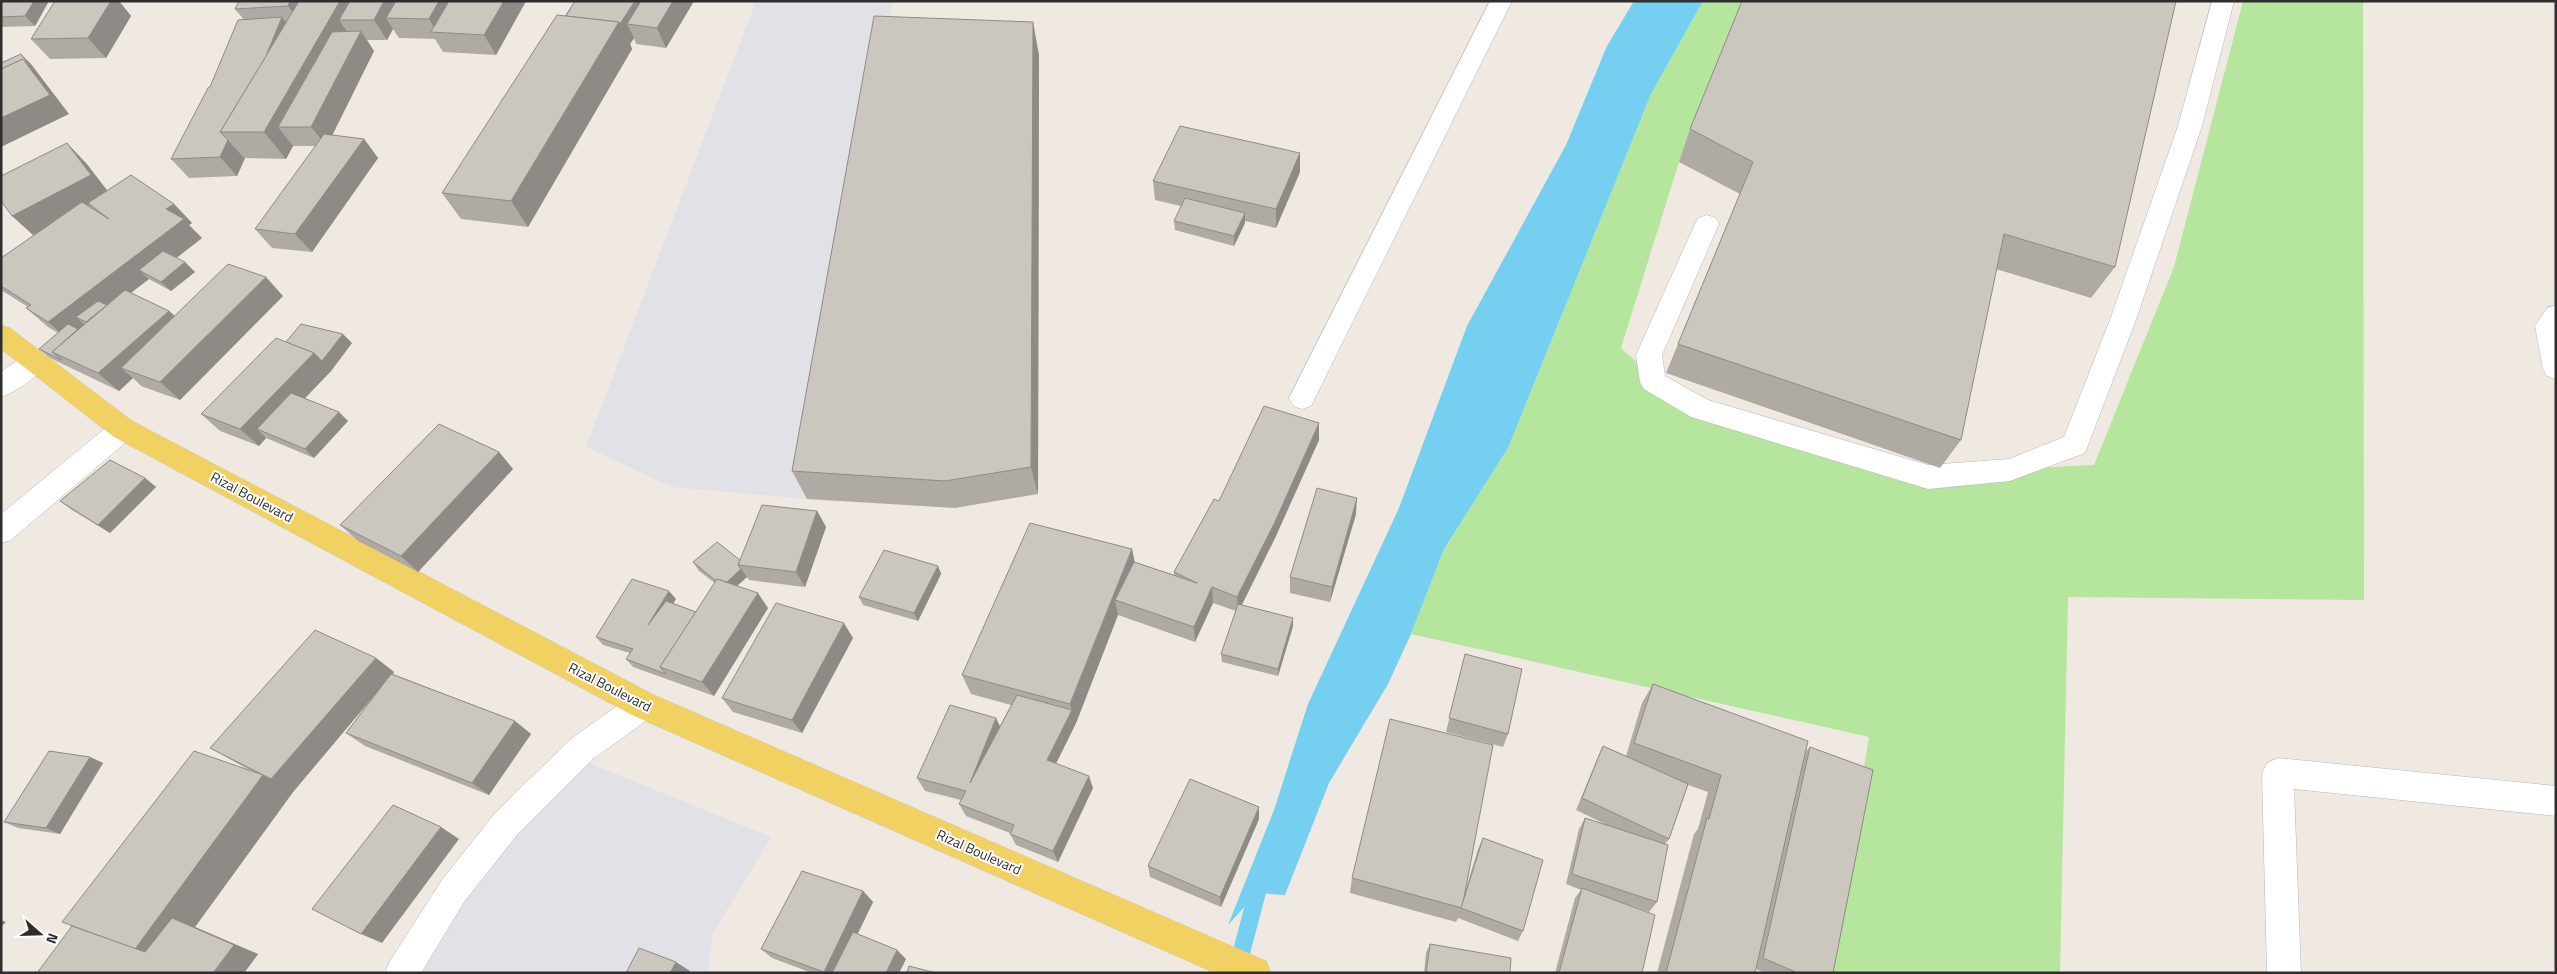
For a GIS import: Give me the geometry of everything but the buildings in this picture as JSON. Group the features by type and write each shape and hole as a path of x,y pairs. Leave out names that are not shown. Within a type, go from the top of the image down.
{"main road":[{"name":"Rizal Boulevard","path":"1,334 123,429 643,705 1254,973"}],"street":[{"path":"1302,398 1501,1"},
{"path":"1707,224 1649,355 1653,382 1700,409 1928,477 2010,470 2075,445 2124,317 2190,126 2223,1"},
{"path":"2556,315 2548,326 2556,369"},
{"path":"1,386 35,361"},
{"path":"1,531 123,429"},
{"path":"402,973 453,891 506,824 582,749 643,705"},
{"path":"2284,973 2278,773 2556,801"}],"shaded area":[{"path":"756,1 893,1 807,499 672,487 586,447"},
{"path":"557,750 771,837 712,935 708,973 416,973"}],"green space":[{"path":"1703,1 1744,1 1679,162 1621,348 1682,403 1949,472 2094,465 2174,267 2243,1 2363,1 2364,600 2068,597 2060,973 1830,973 1869,737 1411,634 1444,549 1508,448 1651,94"}],"water":[{"path":"1634,1 1703,1 1651,94 1508,448 1444,549 1411,634 1388,684 1329,783 1285,895 1257,893 1228,925 1274,810 1308,704 1399,508 1467,326 1566,145 1607,46"}],"waterway":[{"path":"1237,969 1257,893 1265,874"}]}
